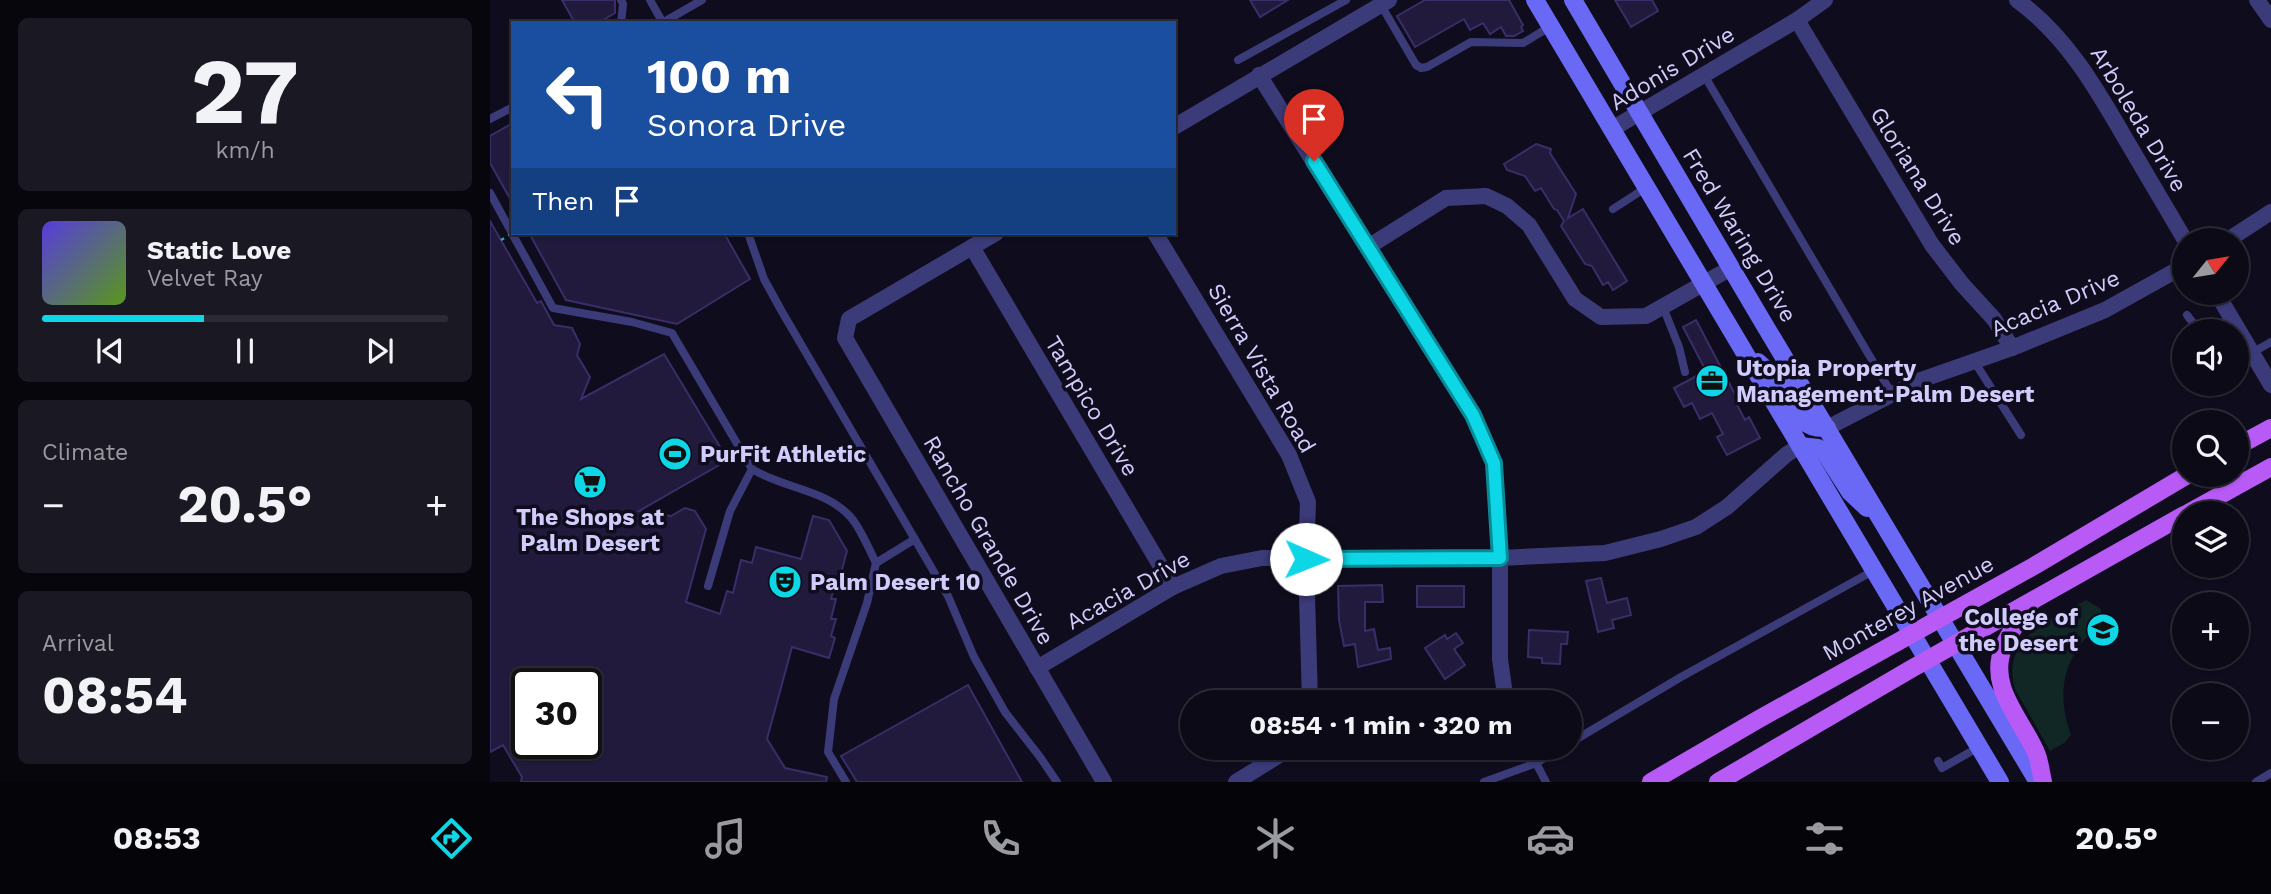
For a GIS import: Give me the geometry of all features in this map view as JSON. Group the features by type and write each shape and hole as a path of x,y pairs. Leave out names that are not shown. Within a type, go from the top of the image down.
{"main road":[{"path":"1535,0 2000,782"},
{"name":"Fred Waring Drive","path":"1573,0 2041,782"},
{"path":"1742,346 1776,378 1802,421 1813,429 1827,428"},
{"path":"2249,440 2271,428"},
{"path":"1800,446 1818,448 1825,453 1850,492 1879,515"},
{"path":"2210,501 2271,467"},
{"name":"Monterey Avenue","path":"1651,782 2172,484"},
{"path":"1718,782 2172,522"},
{"path":"2031,602 2003,647 1999,680 2004,695 2038,757 2041,782"}],"street":[{"name":"Adonis Drive","path":"1612,130 1797,20 1825,0"},
{"name":"Arboleda Drive","path":"2017,0 2047,25 2092,79 2178,228"},
{"path":"2257,0 2271,20"},
{"path":"1176,126 1385,2"},
{"name":"Gloriana Drive","path":"1797,20 1932,245 1994,319 2012,348"},
{"path":"1259,75 1473,415 1494,463 1500,558 1500,659 1504,690"},
{"path":"1368,247 1446,198 1486,196 1507,206 1529,225 1575,299 1601,317 1646,316 1731,268"},
{"path":"2246,228 2271,212"},
{"path":"972,247 993,235"},
{"name":"Sierra Vista Road","path":"1156,235 1289,455 1308,502 1306,559 1310,690"},
{"name":"Rancho Grande Drive","path":"972,247 849,319 845,338 1104,782"},
{"name":"Tampico Drive","path":"972,247 1173,587"},
{"name":"Acacia Drive","path":"1827,428 1918,381 2012,348 2105,310 2172,273"},
{"path":"2224,305 2271,385"},
{"name":"Acacia Drive","path":"1037,668 1173,587 1221,566 1262,558 1500,558 1605,552 1661,539 1696,527 1727,507 1787,454 1800,446"},
{"path":"1236,782 1271,760"}],"lane":[{"path":"621,0 621,21"},
{"path":"650,0 661,21"},
{"path":"665,21 702,0"},
{"path":"1238,60 1346,0"},
{"path":"1385,2 1416,65 1421,68 1471,42 1523,43 1550,26"},
{"path":"1704,75 1892,394"},
{"path":"490,119 511,108"},
{"path":"1613,209 1647,187"},
{"path":"490,193 511,231"},
{"path":"513,235 553,307 632,322 671,333 752,469 767,479 834,502 853,519 876,563 867,603 834,699 828,752 845,782"},
{"path":"749,235 764,279 780,310 948,596 974,657 1005,712 1057,782"},
{"path":"1663,307 1679,346 1685,372"},
{"path":"2187,314 2191,319"},
{"path":"2252,353 2271,342"},
{"path":"1974,361 2021,435"},
{"path":"708,586 730,511 752,469"},
{"path":"876,563 915,539"},
{"path":"1582,736 1681,677 1873,570"},
{"path":"1938,761 1942,768 1979,747"},
{"path":"1484,782 1541,760"},
{"path":"1536,763 1546,782"},
{"path":"2256,782 2271,773"}],"path":[{"path":"501,240 511,234"}],"green space":[{"path":"2086,600 2101,609 2101,624 2078,647 2071,660 2066,674 2064,703 2071,735 2064,743 2050,751 2015,689 2012,671 2015,656 2031,633"}],"building":[{"path":"562,0 615,0 615,13 601,21 574,21"},
{"path":"1250,0 1288,0 1260,17"},
{"path":"1425,0 1509,0 1523,25 1523,31 1514,36 1506,36 1501,27 1490,34 1483,23 1470,30 1464,19 1415,47 1397,16"},
{"path":"1615,0 1652,0 1658,11 1631,27"},
{"path":"511,124 511,200 490,163 490,136"},
{"path":"1536,144 1551,149 1550,153 1576,194 1568,218 1583,209 1627,281 1613,290 1608,282 1603,285 1592,266 1585,264 1561,226 1564,221 1541,188 1535,191 1525,176 1507,170 1504,164"},
{"name":"The Shops at Palm Desert","path":"490,221 537,303 541,301 554,325 572,328 580,344 577,355 590,377 581,399 664,354 728,460 639,511 671,516 685,508 695,511 706,529 686,602 720,614 727,591 733,593 741,560 752,563 756,547 801,559 813,516 829,520 847,551 831,599 836,599 831,619 836,619 831,636 835,638 829,658 792,647 767,739 785,768 827,777 826,782 521,782 522,777 511,759 602,759 602,668 511,668 511,758 503,745 490,752"},
{"path":"530,235 725,235 750,279 677,324 566,300"},
{"path":"1696,320 1738,400 1735,401 1745,420 1749,417 1760,438 1727,455 1717,437 1723,434 1712,413 1700,419 1692,403 1684,407 1674,388 1706,371 1683,327"},
{"path":"1601,578 1607,603 1627,598 1631,615 1612,620 1614,628 1598,632 1586,581"},
{"path":"1382,585 1383,602 1365,602 1365,631 1374,629 1378,650 1390,648 1391,659 1358,667 1355,644 1344,646 1339,620 1338,586"},
{"path":"1417,586 1464,586 1464,607 1417,607"},
{"path":"1529,630 1568,632 1567,644 1561,644 1560,664 1542,663 1542,658 1528,657"},
{"path":"1456,633 1463,643 1454,649 1465,665 1445,679 1425,648 1445,635 1447,639"},
{"path":"968,685 1022,782 857,782 841,756"}],"place":[{"name":"Utopia Property Management-Palm Desert","path":"1712,381"},
{"name":"PurFit Athletic","path":"675,454"},
{"name":"The Shops at Palm Desert","path":"590,482"},
{"name":"Palm Desert 10","path":"785,582"},
{"name":"College of the Desert","path":"2103,630"}],"route":[{"path":"1306,559 1500,558 1494,463 1473,415 1314,161"}]}
